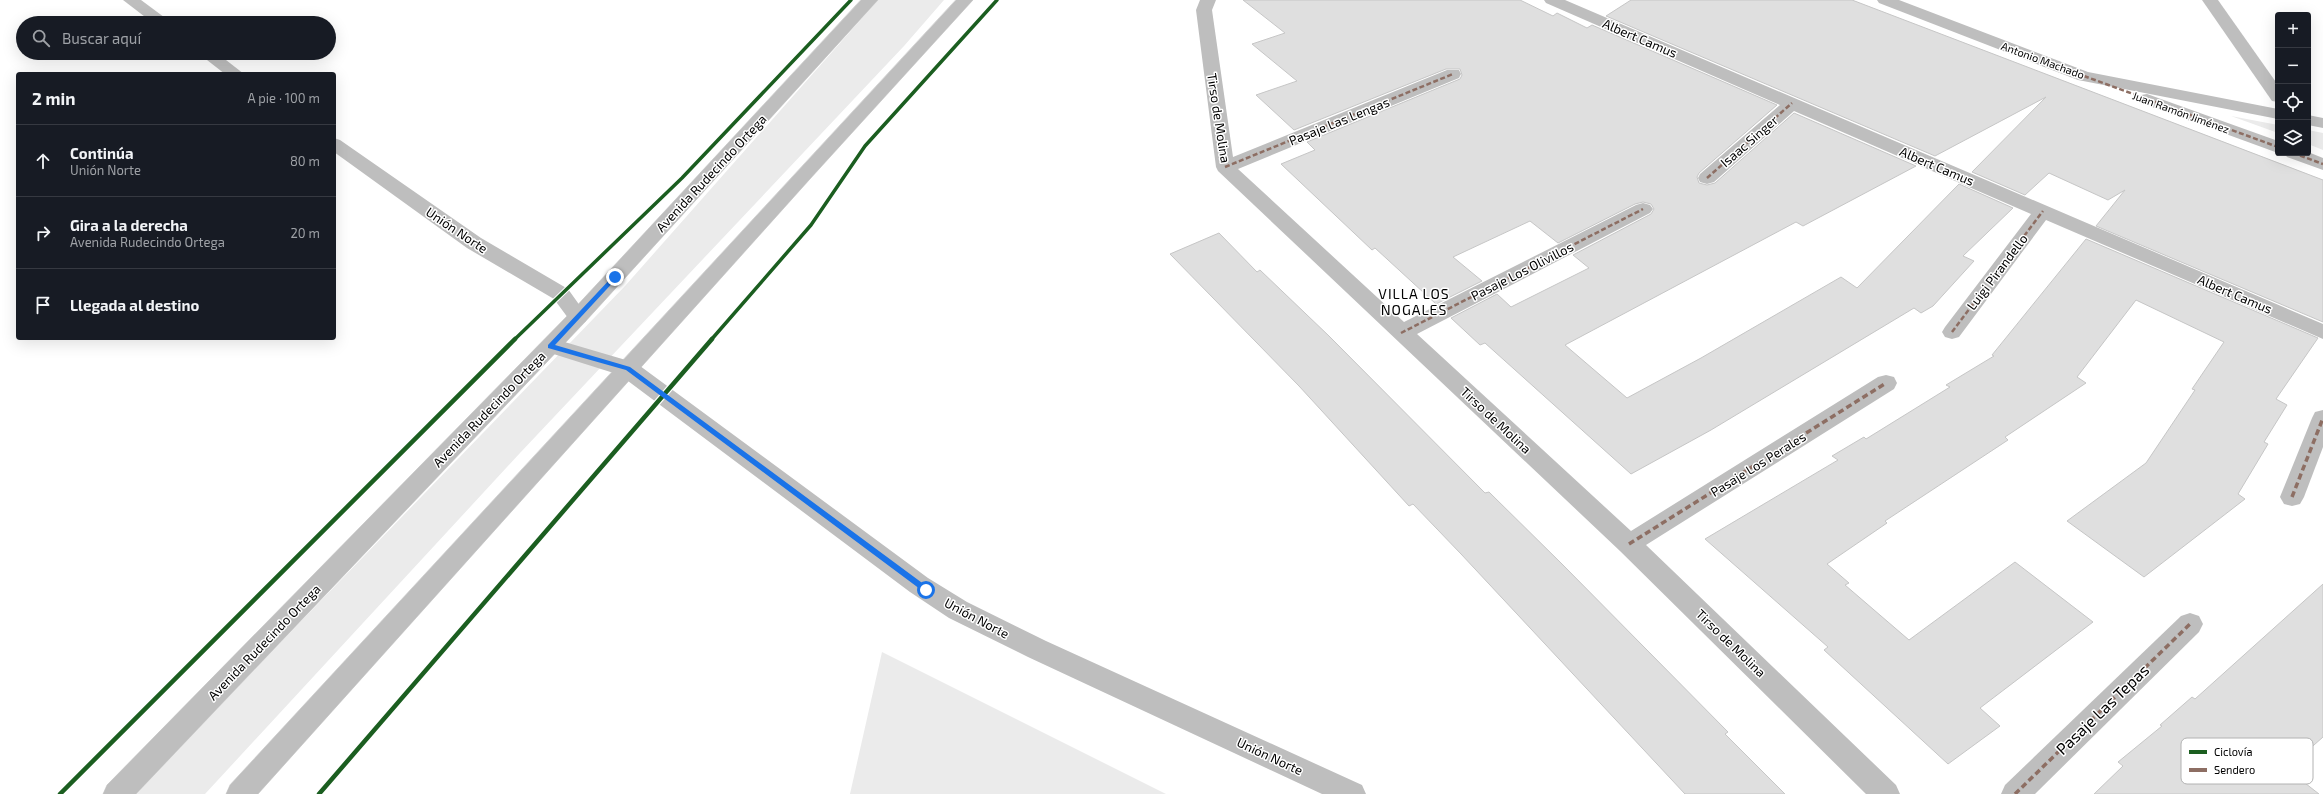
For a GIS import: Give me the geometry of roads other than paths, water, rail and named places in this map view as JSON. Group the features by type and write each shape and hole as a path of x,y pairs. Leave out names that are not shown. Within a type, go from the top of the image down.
{"street":[{"path":"131,0 154,16"},
{"name":"Avenida Rudecindo Ortega","path":"117,794 551,346 870,0"},
{"path":"240,794 628,369 802,175 965,0"},
{"name":"Tirso de Molina","path":"1208,0 1204,10 1225,167 1401,333 1629,544 1886,794"},
{"name":"Albert Camus","path":"1552,0 2323,332"},
{"name":"Antonio Machado","path":"1885,0 2084,76 2275,113"},
{"path":"2210,0 2275,93"},
{"path":"216,60 233,72"},
{"name":"Pasaje Las Lengas","path":"1225,167 1453,74"},
{"name":"Juan Ramón Jiménez","path":"2084,76 2275,147"},
{"name":"Isaac Singer","path":"1707,178 1792,103"},
{"path":"2311,121 2323,123"},
{"name":"Unión Norte","path":"336,145 474,243 562,294 578,317"},
{"path":"2301,156 2323,164"},
{"name":"Pasaje Los Olivillos","path":"1401,333 1643,209"},
{"name":"Luigi Pirandello","path":"1952,332 2043,211"},
{"name":"Unión Norte","path":"551,346 628,369 926,590 958,610 1037,649 1352,794"},
{"name":"Pasaje Los Perales","path":"1629,544 1886,383"},
{"path":"2292,497 2323,418"},
{"name":"Pasaje Las Tepas","path":"2015,794 2190,624"}],"district":[{"name":"VILLA LOS NOGALES","path":"1414,302"}]}
